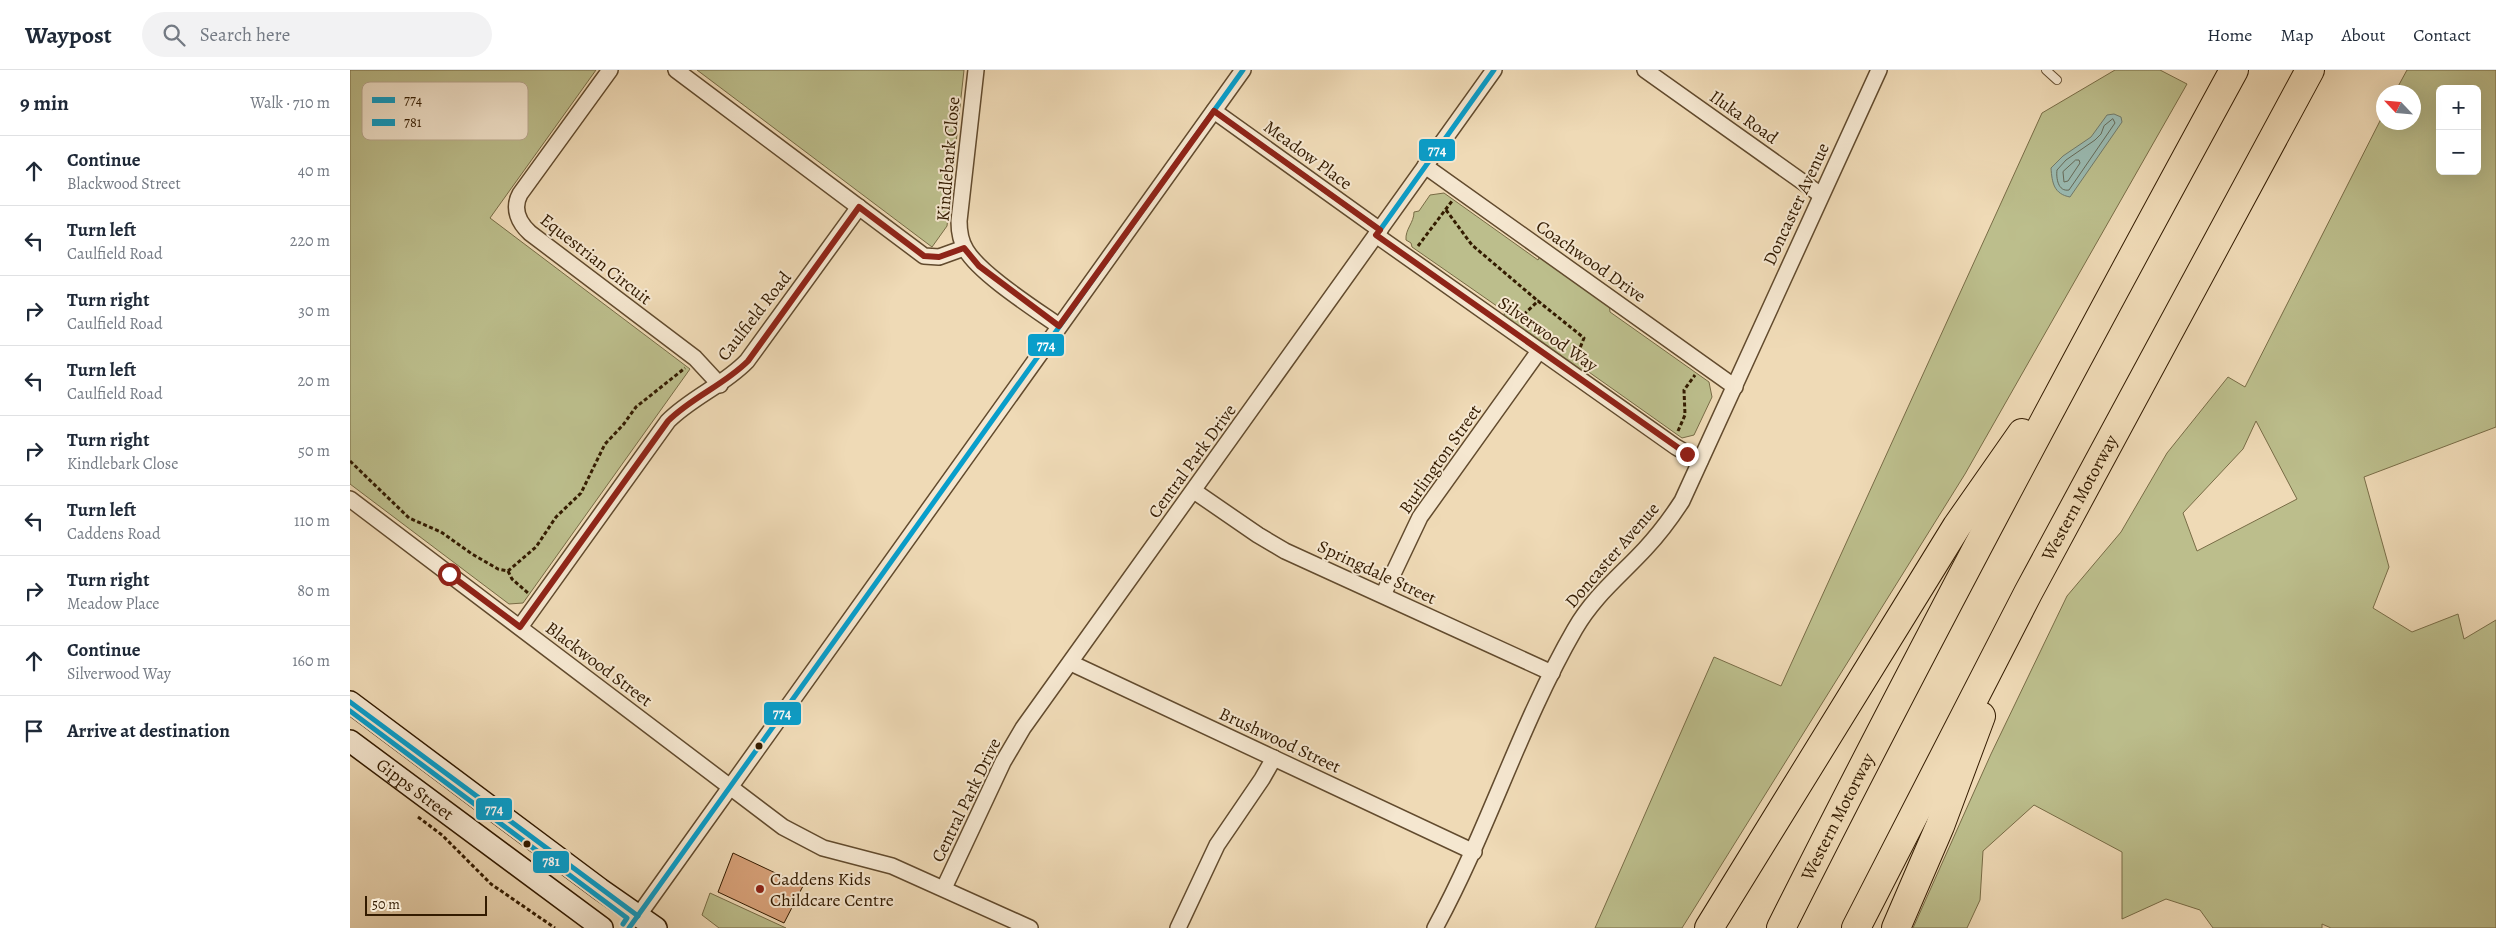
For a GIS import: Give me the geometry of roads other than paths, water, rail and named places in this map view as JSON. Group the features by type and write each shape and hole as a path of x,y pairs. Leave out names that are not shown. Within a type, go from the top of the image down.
{"highway":[{"name":"Western Motorway","path":"1781,928 1864,763 2088,338 2234,70"},
{"name":"Western Motorway","path":"1856,928 2028,593 2310,70"},
{"path":"1709,928 1957,526 2088,338"},
{"path":"1896,928 1940,826 2028,593"}],"main road":[{"name":"Gipps Street","path":"350,702 634,922 656,928"},
{"name":"Gipps Street","path":"350,741 602,928"}],"street":[{"name":"Equestrian Circuit","path":"610,70 520,194 516,204 518,216 530,233 695,358 720,385"},
{"path":"676,70 924,256 939,257 964,248 979,266 1059,326"},
{"name":"Kindlebark Close","path":"964,248 959,220 976,70"},
{"path":"634,922 1244,70"},
{"name":"Central Park Drive","path":"944,888 1010,749 1494,70"},
{"name":"Iluka Road","path":"1645,70 1821,195"},
{"name":"Doncaster Avenue","path":"1435,928 1453,897 1474,852 1552,673 1574,630 1591,603 1644,551 1672,517 1735,386 1879,70"},
{"name":"Meadow Place","path":"1214,111 1378,232"},
{"name":"Coachwood Drive","path":"1425,166 1735,386"},
{"name":"Caulfield Road","path":"520,627 668,421 688,403 720,385 748,361 859,207"},
{"name":"Silverwood Way","path":"1378,232 1539,351 1676,447 1700,461"},
{"name":"Burlington Street","path":"1383,595 1420,517 1539,351"},
{"name":"Springdale Street","path":"1194,491 1271,543 1552,673"},
{"name":"Blackwood Street","path":"350,500 729,787"},
{"name":"Brushwood Street","path":"1071,663 1474,852"},
{"path":"1178,928 1217,845 1274,758"},
{"path":"729,787 783,827 814,844 846,855 892,866 1030,928"}],"lane":[{"path":"2046,70 2057,80"}],"water":[{"path":"2114,114 2121,117 2122,122 2070,197 2060,193 2053,183 2051,168 2063,156 2091,137 2107,115"}],"place":[{"name":"Caddens Kids Childcare Centre","path":"760,889"}]}
